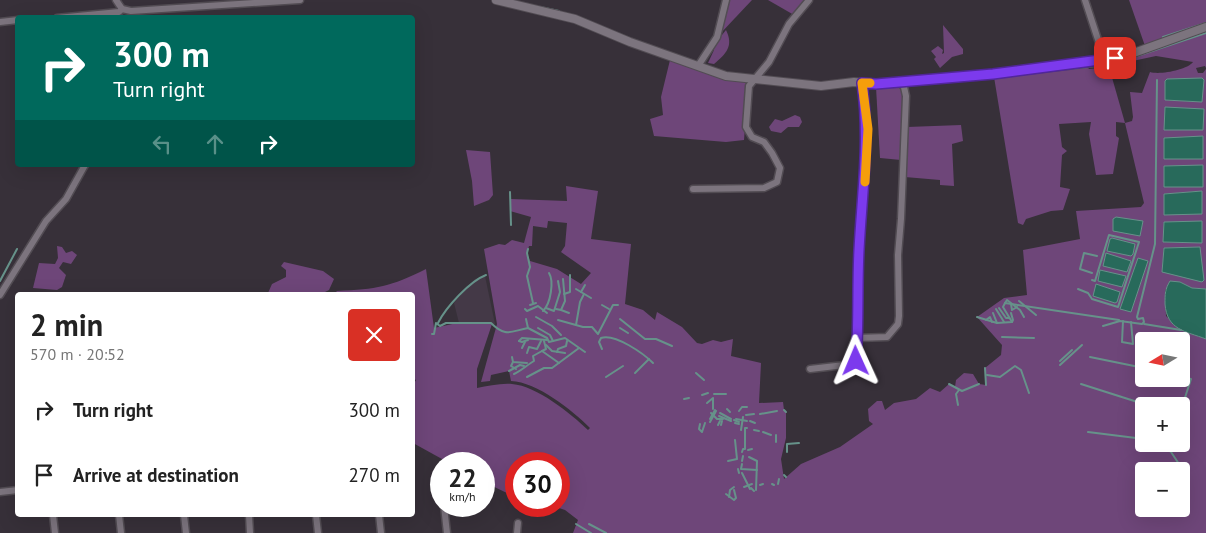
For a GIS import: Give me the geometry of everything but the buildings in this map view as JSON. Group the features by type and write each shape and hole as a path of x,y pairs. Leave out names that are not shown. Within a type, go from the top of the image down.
{"street":[{"path":"116,0 122,9 130,14 300,0"},
{"path":"496,0 575,19 726,76 821,86 993,74 1106,61 1206,27"},
{"path":"698,66 717,37 726,0"},
{"path":"693,189 764,188 778,182 780,168 772,153 764,142 752,137 746,127 749,86 770,62 789,24 809,0"},
{"path":"1085,0 1106,61"},
{"path":"88,15 119,12 122,9"},
{"path":"0,22 15,20"},
{"path":"856,338 887,337 898,324 900,299 898,255 902,220 906,96 904,87 899,82"},
{"path":"810,369 853,364 856,361 859,253 866,178 868,129 862,83"},
{"path":"0,295 46,221 66,199 84,167"},
{"path":"0,492 15,490"},
{"path":"53,517 55,533"},
{"path":"119,517 121,533"},
{"path":"184,517 186,533"},
{"path":"249,517 250,533"},
{"path":"316,517 318,533"},
{"path":"379,517 381,533"},
{"path":"445,517 447,533"},
{"path":"517,533 518,523"}],"shaded area":[{"path":"729,0 752,0 719,35"},
{"path":"768,0 806,0 794,15"},
{"path":"1129,0 1206,0 1206,25 1145,46"},
{"path":"943,25 963,49 963,54 952,57 940,68 934,59 936,57 931,51 938,46 943,50 942,54 944,53"},
{"path":"726,30 729,41 728,49 714,64 708,63 714,50 713,46"},
{"path":"1206,33 1206,68 1205,66 1196,68 1198,73 1203,73 1206,69 1206,289 1192,288 1180,282 1165,290 1166,316 1181,330 1187,332 1135,332 1135,388 1190,388 1190,333 1206,339 1206,533 573,533 578,520 570,514 570,452 505,452 505,492 495,487 495,452 430,452 415,444 415,292 336,292 383,286 403,280 426,269 434,328 457,323 488,322 492,324 477,369 477,388 508,384 522,386 553,401 588,430 590,428 583,421 554,398 532,386 511,381 509,371 491,375 490,381 481,382 497,324 484,249 499,244 505,245 512,240 524,243 531,217 510,211 511,199 567,201 566,186 598,191 591,239 631,244 625,304 643,310 655,320 657,312 682,327 697,343 702,344 713,340 721,342 733,339 731,356 761,363 759,403 783,402 786,412 786,438 781,459 784,479 801,464 840,447 873,424 869,421 868,409 877,401 882,401 885,410 894,403 916,399 930,388 940,392 949,384 955,387 956,380 964,373 973,374 979,384 986,385 985,368 1001,355 1002,345 977,317 1004,298 1027,295 1023,250 1080,239 1076,211 1141,207 1144,203 1125,123 1132,121 1133,117 1130,92 1142,93 1150,72 1173,71 1190,65 1193,62 1156,56 1128,62 1125,60","holes":["1165,81 1202,102 1166,100","1202,144 1202,159 1165,159","1202,191 1164,215 1164,194","548,221 567,223 565,246 561,252 591,273 581,284 557,269 530,261 527,253 529,246 532,246 533,226 547,228","1164,222 1201,243 1163,242","1200,247 1162,272 1164,248"]},
{"path":"670,60 745,82 748,85 744,140 726,142 654,136 650,119 663,115 661,97"},
{"path":"1087,66 1089,69 1109,67 1125,123 1116,122 1116,136 1119,138 1113,174 1096,175 1089,134 1091,122 1059,124 1062,147 1067,151 1062,155 1060,187 1070,189 1063,210 1051,211 1026,219 1023,225 1018,223 994,77 1010,77"},
{"path":"1202,78 1204,80 1202,102 1165,100 1165,81 1167,79"},
{"path":"898,84 904,97 901,160 880,158 876,87"},
{"path":"1165,107 1204,109 1203,130 1164,130"},
{"path":"795,115 800,117 802,122 799,127 788,127 781,133 771,131 769,127 775,119 782,121"},
{"path":"961,125 963,141 952,144 954,186 940,185 940,180 905,177 907,127"},
{"path":"1203,136 1203,159 1164,159 1164,138"},
{"path":"466,150 490,152 493,195 489,200 474,206 472,181"},
{"path":"1203,165 1203,187 1164,187 1164,166"},
{"path":"1202,191 1202,214 1164,215 1164,194"},
{"path":"1116,217 1143,221 1140,236 1113,231 1113,219"},
{"path":"1202,221 1202,243 1163,242 1164,222"},
{"path":"1110,239 1135,244 1133,254 1131,256 1107,251"},
{"path":"57,246 62,247 66,253 72,251 77,255 71,264 63,262 59,268 66,275 62,287 57,290 33,288 39,263 55,264 58,258"},
{"path":"1200,247 1204,280 1202,282 1162,272 1164,248"},
{"path":"1106,253 1131,261 1127,272 1103,266"},
{"path":"1138,258 1148,261 1131,312 1120,309"},
{"path":"284,262 323,271 334,279 329,290 325,292 268,292 272,284 286,277 286,270 281,266"},
{"path":"1100,270 1126,276 1122,287 1098,281"},
{"path":"485,276 495,324 459,323 454,303 475,279"},
{"path":"1170,281 1180,282 1192,288 1206,289 1206,339 1178,328 1169,319 1165,304 1166,289"},
{"path":"1096,284 1120,292 1117,302 1093,296"}],"waterway":[{"path":"540,7 559,11"},
{"path":"1163,37 1206,23"},
{"path":"1119,62 1206,33"},
{"path":"1069,69 1097,66"},
{"path":"1103,326 1120,321 1142,324 1144,322 1143,318 1138,319 1137,317 1155,244 1157,80"},
{"path":"510,192 511,225"},
{"path":"1078,289 1088,293 1092,299 1118,307 1139,242 1109,235 1095,281 1092,280"},
{"path":"0,281 17,249"},
{"path":"528,249 530,267 527,276 533,303"},
{"path":"1092,273 1080,269 1084,253 1097,256"},
{"path":"543,311 548,303 551,292 551,277 549,273"},
{"path":"438,323 459,295 486,275"},
{"path":"564,294 570,292 570,275"},
{"path":"556,309 561,310 565,301 563,279"},
{"path":"546,308 554,311 560,292 558,281"},
{"path":"581,292 585,285"},
{"path":"576,289 591,298"},
{"path":"576,325 580,302 584,294"},
{"path":"1005,303 1007,300 1020,310 1024,317"},
{"path":"1019,301 1036,315"},
{"path":"530,305 536,303"},
{"path":"1012,322 1003,307 1005,303 1119,320"},
{"path":"1011,304 1012,310 1017,307"},
{"path":"602,305 609,309"},
{"path":"558,320 583,327 592,327 598,334 613,305 618,305"},
{"path":"525,309 527,311 538,306 547,313"},
{"path":"999,308 1006,318 1009,318"},
{"path":"996,309 1004,322"},
{"path":"561,310 569,313"},
{"path":"993,313 997,323"},
{"path":"977,317 997,323 1012,322 1011,313"},
{"path":"536,317 552,326 561,335"},
{"path":"986,320 990,317 992,322"},
{"path":"526,319 528,328"},
{"path":"620,319 645,339 656,339 672,346"},
{"path":"1123,321 1122,342 1133,344 1131,322"},
{"path":"432,334 434,334 436,323 440,326 446,323 491,323 496,328 505,332 528,328 547,338 549,342 565,338 585,352"},
{"path":"1144,324 1181,330"},
{"path":"538,328 550,335 553,341"},
{"path":"620,328 628,333"},
{"path":"602,349 599,342 601,338 607,337 621,341 653,363"},
{"path":"1002,337 1034,338"},
{"path":"519,341 522,338 547,340"},
{"path":"519,341 528,340"},
{"path":"527,353 529,347 537,349 541,341"},
{"path":"542,351 546,349 544,341"},
{"path":"557,352 558,349 566,346 567,341"},
{"path":"522,348 525,342"},
{"path":"546,345 552,351 565,353"},
{"path":"1060,365 1082,345"},
{"path":"527,377 544,368 552,368 579,348"},
{"path":"1060,361 1072,350"},
{"path":"514,374 534,361 533,356 542,351 559,363"},
{"path":"512,357 513,362 527,363"},
{"path":"1090,357 1135,366"},
{"path":"635,373 649,359"},
{"path":"513,362 511,366 516,369"},
{"path":"509,371 520,365 524,366"},
{"path":"606,377 623,366"},
{"path":"987,375 1000,377 1015,366 1021,370 1029,393"},
{"path":"985,368 986,385"},
{"path":"696,373 704,380"},
{"path":"1190,379 1190,382"},
{"path":"949,384 962,391 979,384"},
{"path":"1081,384 1135,401"},
{"path":"1185,397 1188,388"},
{"path":"958,405 956,394 959,390"},
{"path":"702,395 708,393"},
{"path":"714,394 726,394"},
{"path":"684,399 689,398"},
{"path":"707,403 713,398 713,409"},
{"path":"739,411 742,407 747,407"},
{"path":"727,409 730,412"},
{"path":"710,419 715,410"},
{"path":"710,422 716,411"},
{"path":"760,414 777,411"},
{"path":"711,413 717,419 723,419"},
{"path":"720,413 731,419"},
{"path":"746,415 754,414"},
{"path":"719,416 731,421"},
{"path":"741,430 743,417"},
{"path":"736,419 747,421"},
{"path":"734,420 739,422"},
{"path":"718,425 720,421"},
{"path":"721,425 722,421"},
{"path":"750,421 755,423"},
{"path":"700,424 699,429 702,432 705,423"},
{"path":"735,423 739,424"},
{"path":"742,452 745,449 745,428 747,428"},
{"path":"754,430 759,431"},
{"path":"763,432 771,435"},
{"path":"1088,432 1135,438"},
{"path":"776,435 776,442"},
{"path":"728,461 737,459 735,440"},
{"path":"787,452 787,444 799,443"},
{"path":"748,450 752,449"},
{"path":"1171,452 1178,462"},
{"path":"742,461 743,456"},
{"path":"749,457 757,461 756,490"},
{"path":"742,464 741,469 757,470"},
{"path":"738,469 739,473"},
{"path":"742,473 750,489"},
{"path":"778,484 779,479"},
{"path":"744,487 752,484"},
{"path":"729,497 730,490 734,487"},
{"path":"751,488 754,491"},
{"path":"726,494 734,500 736,498 734,490"},
{"path":"576,524 591,533"},
{"path":"589,524 606,533"}],"slow traffic":[{"path":"865,182 868,129 862,83 870,83"}],"route":[{"path":"856,361 859,253 866,178 868,129 862,83 876,84 993,74 1106,61 1115,58"}]}
